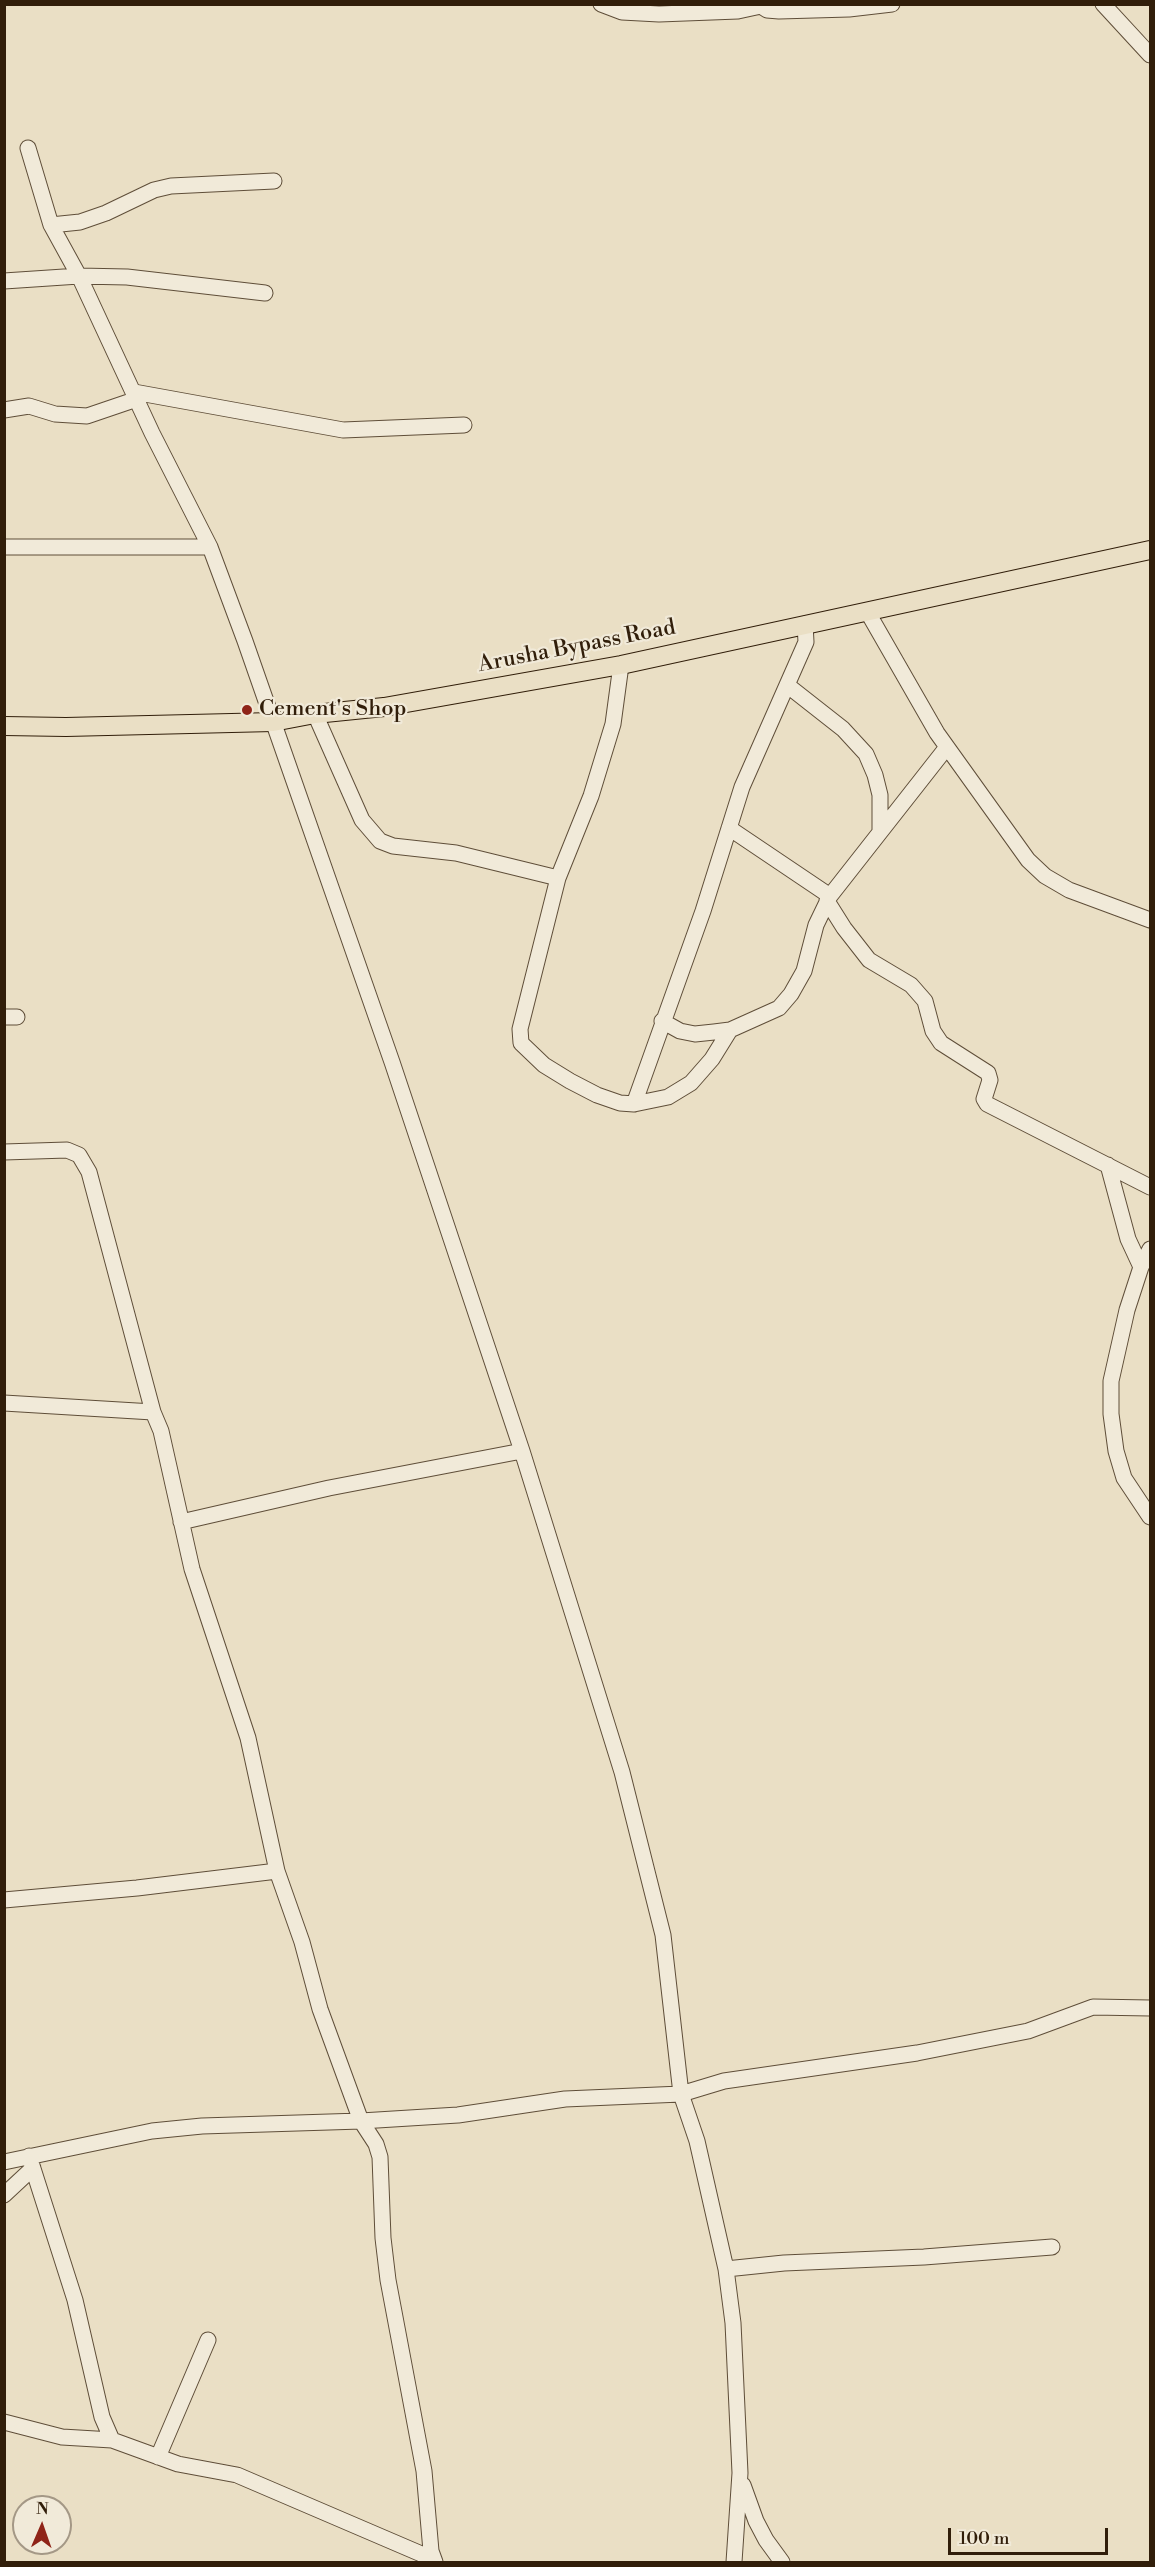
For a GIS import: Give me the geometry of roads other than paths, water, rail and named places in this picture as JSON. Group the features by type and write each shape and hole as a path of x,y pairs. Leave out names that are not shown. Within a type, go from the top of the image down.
{"main road":[{"name":"Arusha Bypass Road","path":"4,726 66,727 273,722 315,714 417,702 621,665 1150,550"}],"street":[{"path":"602,4 622,12 659,14 715,13 761,6 767,10 778,11 849,9 892,4"},
{"path":"1103,4 1150,55"},
{"path":"28,148 51,225 79,276 157,442 210,547 392,1062 522,1451 622,1772 657,1903 669,1972 681,2094 697,2141 726,2269 733,2323 740,2473 734,2562"},
{"path":"51,225 80,222 106,213 154,190 171,186 274,181"},
{"path":"4,281 79,276 127,277 265,293"},
{"path":"4,410 29,406 55,414 87,416 136,395 343,430 464,425"},
{"path":"4,547 210,547"},
{"path":"867,611 947,747 1028,861 1045,876 1069,890 1150,920"},
{"path":"634,1104 703,911 742,787 806,642 805,624"},
{"path":"621,665 613,724 603,759 558,878 520,1029 520,1042 543,1065 570,1081 597,1095 620,1103 634,1104 668,1097 691,1083 712,1059 730,1030"},
{"path":"787,685 843,729 866,753 880,795 880,832"},
{"path":"315,714 362,820 380,841 393,846 466,855 558,878"},
{"path":"662,1021 680,1031 695,1034 730,1030 779,1008 791,994 804,971 816,925 828,898 947,747"},
{"path":"729,828 828,898 844,928 869,960 911,985 925,1001 933,1031 941,1043 988,1073 990,1080 985,1102 1150,1187"},
{"path":"4,1152 68,1150 79,1155 89,1172 160,1431 192,1569 248,1738 278,1871 302,1942 320,2009 361,2121 373,2139 380,2157 387,2280 424,2471 434,2561 237,2475 193,2467 112,2440 62,2437 4,2422"},
{"path":"1108,1165 1128,1239 1141,1267"},
{"path":"1150,1249 1141,1267 1118,1347 1111,1381 1111,1414 1116,1451 1124,1478 1150,1517"},
{"path":"4,1403 153,1412"},
{"path":"181,1522 329,1488 522,1451"},
{"path":"4,1900 137,1888 278,1871"},
{"path":"4,2162 31,2162 152,2131 254,2123 361,2121 458,2115 565,2099 681,2094 724,2081 917,2053 1028,2031 1093,2007 1150,2008"},
{"path":"4,2195 31,2162"},
{"path":"31,2162 53,2225 75,2300 102,2417 112,2440"},
{"path":"726,2269 784,2263 924,2257 1052,2247"},
{"path":"158,2457 208,2340"},
{"path":"740,2473 756,2521 782,2562"}],"place":[{"name":"Cement's Shop","path":"247,710"}]}
